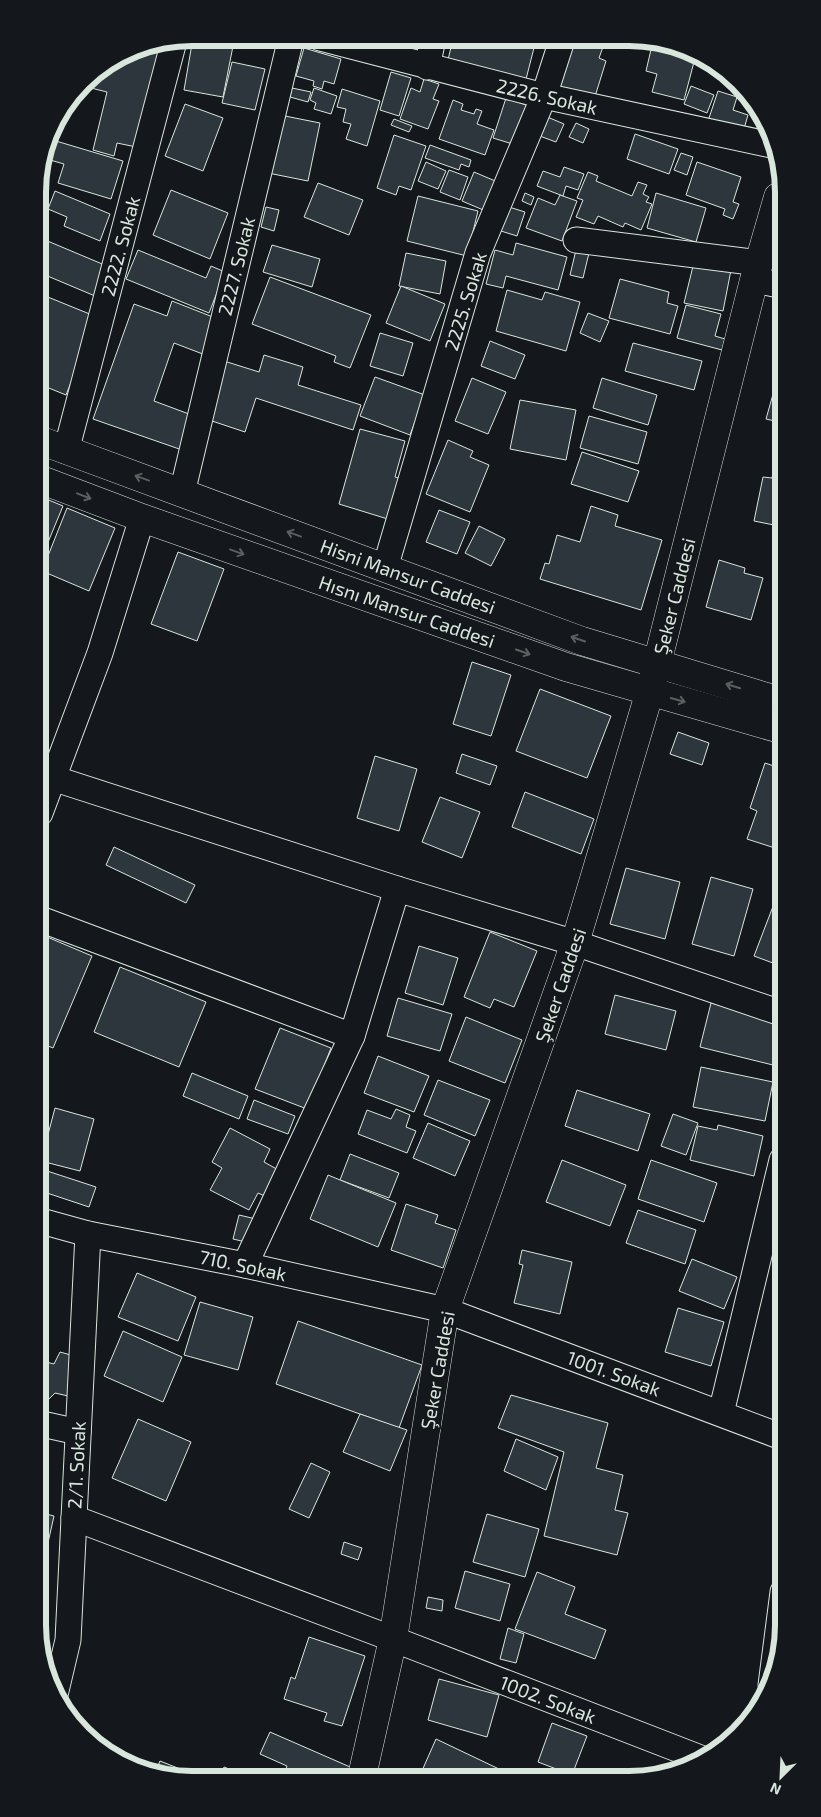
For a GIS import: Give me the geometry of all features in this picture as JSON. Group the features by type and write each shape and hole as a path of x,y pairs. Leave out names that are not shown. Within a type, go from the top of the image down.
{"street":[{"name":"2227. Sokak","path":"182,493 289,46"},
{"name":"2226. Sokak","path":"350,46 544,96 767,144"},
{"path":"427,67 432,46"},
{"name":"2225. Sokak","path":"385,568 478,253 544,96 560,46"},
{"name":"2222. Sokak","path":"66,451 172,47"},
{"name":"Şeker Caddesi","path":"363,1771 393,1638 445,1310 575,943 650,691 764,276 775,214"},
{"path":"576,240 764,276"},
{"name":"Hisni Mansur Caddesi","path":"47,443 582,641 657,662 775,699"},
{"name":"Hısnı Mansur Caddesi","path":"47,482 142,518 566,667 775,727"},
{"path":"47,775 100,653 142,518"},
{"path":"47,776 397,889 575,943 774,1011"},
{"path":"245,1265 352,1036 397,889"},
{"path":"46,921 352,1036"},
{"path":"721,1413 774,1192"},
{"name":"710. Sokak","path":"46,1222 88,1234 245,1265 445,1310"},
{"name":"2/1. Sokak","path":"58,1683 68,1640 88,1234"},
{"name":"1001. Sokak","path":"445,1310 774,1434"},
{"path":"46,1425 78,1432"},
{"name":"1002. Sokak","path":"74,1518 393,1638 694,1755"}],"building":[{"path":"192,46 233,46 223,97 184,90"},
{"path":"397,46 417,46 415,52"},
{"path":"451,46 534,46 525,83 447,64"},
{"path":"572,46 603,46 599,58 606,61 593,103 557,91"},
{"path":"304,48 341,59 334,84 324,81 322,89 313,86 314,81 296,76"},
{"path":"651,48 676,54 694,62 684,100 652,92 657,74 646,71"},
{"path":"164,49 141,148 117,143 114,156 93,150 107,92 90,88 111,71 136,57"},
{"path":"232,62 265,69 255,110 222,103"},
{"path":"391,72 411,78 399,116 380,110"},
{"path":"424,79 439,84 433,99 439,101 428,129 400,119 411,88 420,92"},
{"path":"691,86 714,95 707,113 684,104"},
{"path":"292,88 311,92 308,102 290,97"},
{"path":"314,88 337,96 331,114 314,109 316,103 310,100"},
{"path":"342,89 380,101 367,146 346,139 351,124 343,122 346,109 337,107"},
{"path":"718,91 737,97 733,110 748,115 743,132 708,121"},
{"path":"506,98 529,106 516,145 493,138"},
{"path":"453,100 463,104 461,110 474,114 476,109 482,111 477,124 494,130 485,155 439,139"},
{"path":"185,104 223,118 203,171 165,156"},
{"path":"280,115 320,123 308,181 268,173"},
{"path":"545,116 564,124 556,142 537,135"},
{"path":"394,119 412,126 409,132 391,125"},
{"path":"576,123 589,129 583,143 569,137"},
{"path":"635,134 678,149 669,174 627,159"},
{"path":"394,135 426,146 411,190 399,186 396,195 377,188"},
{"path":"56,141 123,161 111,199 58,183 64,164 50,159"},
{"path":"430,145 471,160 469,167 461,164 459,170 425,158"},
{"path":"681,153 693,157 687,175 674,170"},
{"path":"426,162 446,171 438,189 418,181"},
{"path":"697,162 741,177 733,202 739,204 733,219 723,215 725,209 686,195"},
{"path":"564,167 584,174 578,190 566,186 563,196 537,186 543,171 560,177"},
{"path":"449,170 468,177 460,200 440,192"},
{"path":"474,172 500,183 488,212 462,201"},
{"path":"588,172 598,176 596,181 632,196 638,182 647,185 643,194 649,197 646,202 652,204 641,230 625,223 623,227 598,216 594,224 576,217 583,200 577,198"},
{"path":"318,183 363,200 349,235 304,217"},
{"path":"171,190 228,213 210,259 153,235"},
{"path":"55,191 110,214 100,241 64,226 67,217 48,209"},
{"path":"525,193 534,197 531,205 522,201"},
{"path":"656,193 706,208 696,242 647,228"},
{"path":"560,195 577,201 562,241 526,228 538,198 555,205"},
{"path":"418,196 478,211 467,256 407,241"},
{"path":"266,207 279,210 274,231 261,227"},
{"path":"509,207 525,212 517,236 501,231"},
{"path":"47,241 107,266 95,296 47,276"},
{"path":"516,243 567,257 558,290 506,276 503,288 486,284 495,250 513,255"},
{"path":"272,245 320,259 312,287 263,272"},
{"path":"138,250 206,278 211,266 225,272 209,313 126,279"},
{"path":"576,250 589,253 583,278 570,275"},
{"path":"406,253 446,261 440,294 399,286"},
{"path":"694,262 731,270 723,311 684,303"},
{"path":"270,277 371,315 350,368 334,362 336,356 252,324"},
{"path":"620,279 669,292 667,303 678,306 670,334 609,318"},
{"path":"401,286 445,304 430,341 386,323"},
{"path":"507,290 542,300 545,292 580,302 566,351 496,331"},
{"path":"47,297 97,317 66,395 47,387"},
{"path":"172,301 218,319 208,356 174,343 154,401 197,417 185,451 93,419 134,304 167,316"},
{"path":"686,305 721,314 715,336 725,339 722,350 677,338"},
{"path":"588,313 609,321 600,342 580,333"},
{"path":"380,333 413,343 403,376 370,366"},
{"path":"490,341 525,355 515,379 481,366"},
{"path":"633,343 702,361 694,390 625,371"},
{"path":"264,355 303,367 298,385 361,405 353,430 256,398 245,432 206,419 224,361 259,372"},
{"path":"375,377 425,395 410,435 360,416"},
{"path":"472,378 506,392 488,434 455,421"},
{"path":"602,378 657,395 648,425 593,408"},
{"path":"775,388 775,421 766,419"},
{"path":"520,400 576,410 566,460 510,449"},
{"path":"589,416 647,432 638,464 580,448"},
{"path":"360,429 405,441 395,477 403,479 391,520 339,504"},
{"path":"448,440 473,451 470,457 489,465 470,512 426,494"},
{"path":"582,452 639,471 628,502 571,484"},
{"path":"775,468 775,525 754,521 763,477 772,478"},
{"path":"47,499 63,506 47,545"},
{"path":"591,506 618,515 615,526 662,540 641,610 540,579 545,563 549,564 557,535 580,542"},
{"path":"67,508 115,528 89,591 47,573 47,559"},
{"path":"439,510 470,522 457,554 426,542"},
{"path":"479,526 505,539 491,566 465,553"},
{"path":"178,552 224,569 197,641 151,624"},
{"path":"719,560 745,568 744,573 763,578 751,620 706,607"},
{"path":"472,662 511,675 491,736 453,724"},
{"path":"540,689 611,716 587,778 516,751"},
{"path":"678,732 709,743 702,765 670,754"},
{"path":"462,754 497,766 490,785 456,773"},
{"path":"375,756 417,769 399,831 357,818"},
{"path":"765,763 775,766 775,848 747,839 757,811 750,808"},
{"path":"525,792 594,819 581,854 512,827"},
{"path":"440,797 480,812 462,858 422,842"},
{"path":"114,847 195,885 186,903 106,865"},
{"path":"626,868 680,882 665,939 610,924"},
{"path":"711,877 753,889 734,956 692,944"},
{"path":"775,902 774,964 754,956"},
{"path":"490,932 537,951 514,1007 494,999 490,1008 464,997"},
{"path":"46,937 92,956 53,1048 46,1045"},
{"path":"419,946 458,958 443,1005 405,993"},
{"path":"120,967 206,1002 179,1067 94,1032"},
{"path":"615,995 676,1011 666,1050 605,1034"},
{"path":"398,998 452,1014 440,1051 387,1036"},
{"path":"711,1003 774,1018 774,1065 700,1047"},
{"path":"466,1017 522,1040 505,1083 449,1061"},
{"path":"280,1028 331,1048 307,1109 255,1089"},
{"path":"378,1056 429,1076 414,1112 364,1093"},
{"path":"701,1067 773,1082 765,1121 693,1107"},
{"path":"192,1073 248,1096 239,1119 183,1096"},
{"path":"438,1080 490,1100 475,1136 424,1115"},
{"path":"577,1090 650,1114 638,1151 565,1126"},
{"path":"254,1100 295,1116 288,1134 247,1119"},
{"path":"55,1108 94,1119 80,1171 46,1162 46,1141"},
{"path":"396,1109 410,1115 406,1127 416,1131 407,1153 358,1134 367,1110 391,1119"},
{"path":"673,1114 698,1123 686,1155 661,1146"},
{"path":"428,1123 470,1141 455,1176 413,1158"},
{"path":"718,1125 763,1136 754,1176 690,1160 698,1126 717,1130"},
{"path":"230,1128 270,1149 264,1162 282,1172 269,1198 258,1193 249,1210 210,1190 222,1168 212,1162"},
{"path":"350,1154 399,1173 389,1198 340,1180"},
{"path":"562,1160 626,1185 610,1226 546,1202"},
{"path":"651,1160 717,1183 704,1222 638,1199"},
{"path":"46,1171 96,1187 89,1207 46,1193"},
{"path":"328,1175 396,1203 378,1247 310,1219"},
{"path":"406,1204 438,1215 435,1223 456,1230 443,1268 391,1250"},
{"path":"638,1210 696,1230 685,1264 626,1243"},
{"path":"239,1215 256,1219 250,1243 233,1239"},
{"path":"522,1250 572,1262 560,1314 514,1303 523,1265 519,1264"},
{"path":"692,1259 737,1277 724,1309 679,1291"},
{"path":"137,1273 196,1297 178,1341 118,1317"},
{"path":"200,1302 253,1317 238,1370 184,1355"},
{"path":"678,1308 724,1322 711,1366 665,1352"},
{"path":"298,1321 422,1365 399,1428 276,1384"},
{"path":"123,1331 182,1357 163,1402 104,1376"},
{"path":"60,1352 78,1357 68,1396 55,1393 46,1402 46,1362 54,1364"},
{"path":"511,1395 608,1423 596,1468 623,1475 615,1510 628,1513 617,1555 544,1536 564,1452 498,1428"},
{"path":"360,1414 407,1430 390,1471 343,1452"},
{"path":"138,1419 191,1442 166,1501 112,1478"},
{"path":"516,1439 558,1457 546,1490 504,1471"},
{"path":"311,1463 330,1472 309,1518 289,1509"},
{"path":"46,1514 54,1516 46,1551"},
{"path":"487,1514 539,1529 525,1577 473,1562"},
{"path":"344,1542 362,1548 358,1560 341,1554"},
{"path":"465,1571 510,1584 500,1621 455,1608"},
{"path":"537,1572 575,1587 565,1614 606,1630 595,1659 515,1629"},
{"path":"428,1597 443,1600 442,1611 426,1608"},
{"path":"508,1628 524,1634 516,1663 500,1659"},
{"path":"309,1637 365,1656 342,1726 324,1721 327,1713 284,1699 291,1677 295,1679"},
{"path":"439,1679 499,1695 487,1737 428,1720"},
{"path":"552,1723 587,1736 574,1771 562,1771 538,1762"},
{"path":"270,1732 357,1770 285,1771 287,1766 260,1754"},
{"path":"436,1739 499,1769 498,1771 422,1771"},
{"path":"160,1761 183,1770 164,1768 158,1766"},
{"path":"224,1767 234,1771 222,1771"}]}
